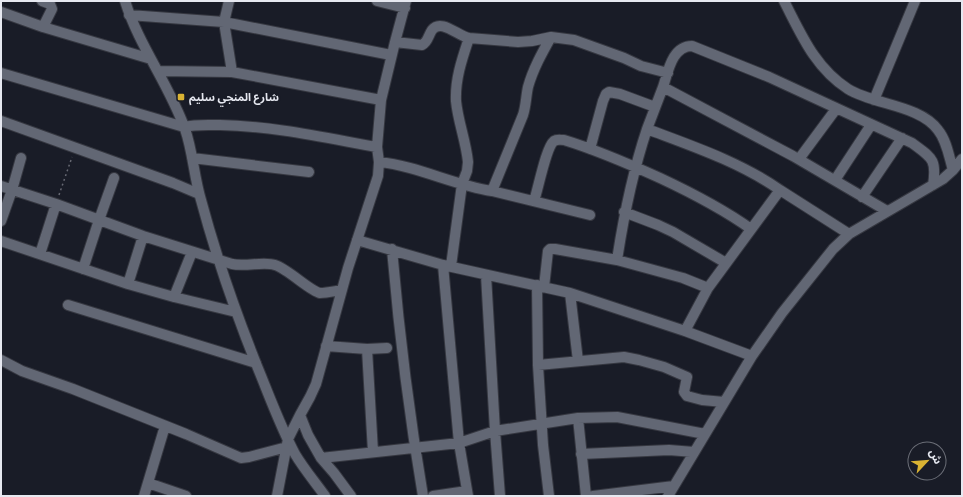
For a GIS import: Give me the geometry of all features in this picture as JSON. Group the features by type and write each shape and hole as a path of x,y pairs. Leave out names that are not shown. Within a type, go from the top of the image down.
{"street":[{"path":"42,1 50,4 52,9 43,27"},
{"path":"125,1 129,15 141,42 158,71 184,127 199,194 219,260 236,312 287,443 306,472 325,496"},
{"path":"229,1 224,22 232,72"},
{"path":"277,496 287,443 316,384 342,290 378,176 379,162 377,147 381,100 394,42 406,4 377,1"},
{"path":"784,1 801,34 821,66 848,89 874,100 918,115 931,122 942,137 953,170"},
{"path":"874,100 915,1"},
{"path":"1,12 43,27 151,59"},
{"path":"129,15 224,22 391,55"},
{"path":"394,42 422,45 427,41 433,29 442,25 464,37 469,38 518,42 551,37 574,40 641,66 668,73"},
{"path":"492,191 523,115 532,75 551,37"},
{"path":"433,496 468,494 459,443 447,266 462,184 468,162 456,102 461,62 469,38"},
{"path":"617,260 624,212 635,166 673,59 678,51 685,47 692,46 769,77 902,138 930,158 934,164 935,172 933,185"},
{"path":"158,71 232,72 381,100"},
{"path":"1,73 184,127 192,125 244,126 309,135 377,147"},
{"path":"663,87 799,159 887,211"},
{"path":"590,149 603,101 606,94 609,92 620,94 655,107"},
{"path":"799,159 836,109"},
{"path":"1,121 173,183 199,194"},
{"path":"835,180 871,125"},
{"path":"647,129 750,171 849,234"},
{"path":"862,197 902,138"},
{"path":"534,201 548,150 555,141 564,140 635,166 719,208 751,229"},
{"path":"1,221 22,158"},
{"path":"192,158 309,172"},
{"path":"668,496 752,356 818,267 837,245 849,234 943,179 962,159"},
{"path":"379,162 398,165 462,184 590,215"},
{"path":"83,269 114,178"},
{"path":"1,186 144,236 239,266 266,264 275,265 283,268 320,293 342,290"},
{"path":"685,331 708,288 780,190"},
{"path":"40,254 56,204"},
{"path":"624,212 673,232 726,263"},
{"path":"128,284 144,236"},
{"path":"357,240 447,266 570,293 685,331 752,356"},
{"path":"1,241 128,284 236,312"},
{"path":"549,496 543,445 538,365 541,286 548,251 555,248 617,260 683,278 708,288"},
{"path":"392,250 401,347 423,496"},
{"path":"174,297 192,252"},
{"path":"486,275 500,496"},
{"path":"570,293 578,361"},
{"path":"68,305 256,363"},
{"path":"326,346 367,349 387,348"},
{"path":"367,349 373,452"},
{"path":"538,365 624,357 678,372 687,377 684,392 687,396 702,400 724,402"},
{"path":"1,360 22,371 73,389 241,458 249,457 287,443"},
{"path":"300,415 308,436 321,458 351,496"},
{"path":"321,458 459,443 495,431 578,418 617,417 705,434"},
{"path":"578,418 586,496"},
{"path":"144,496 165,426"},
{"path":"581,454 669,450 694,452"},
{"path":"148,483 186,496"},
{"path":"593,496 674,486"}],"path":[{"path":"56,204 75,147"}],"place":[{"name":"شارع المنجي سليم","path":"181,97"}]}
